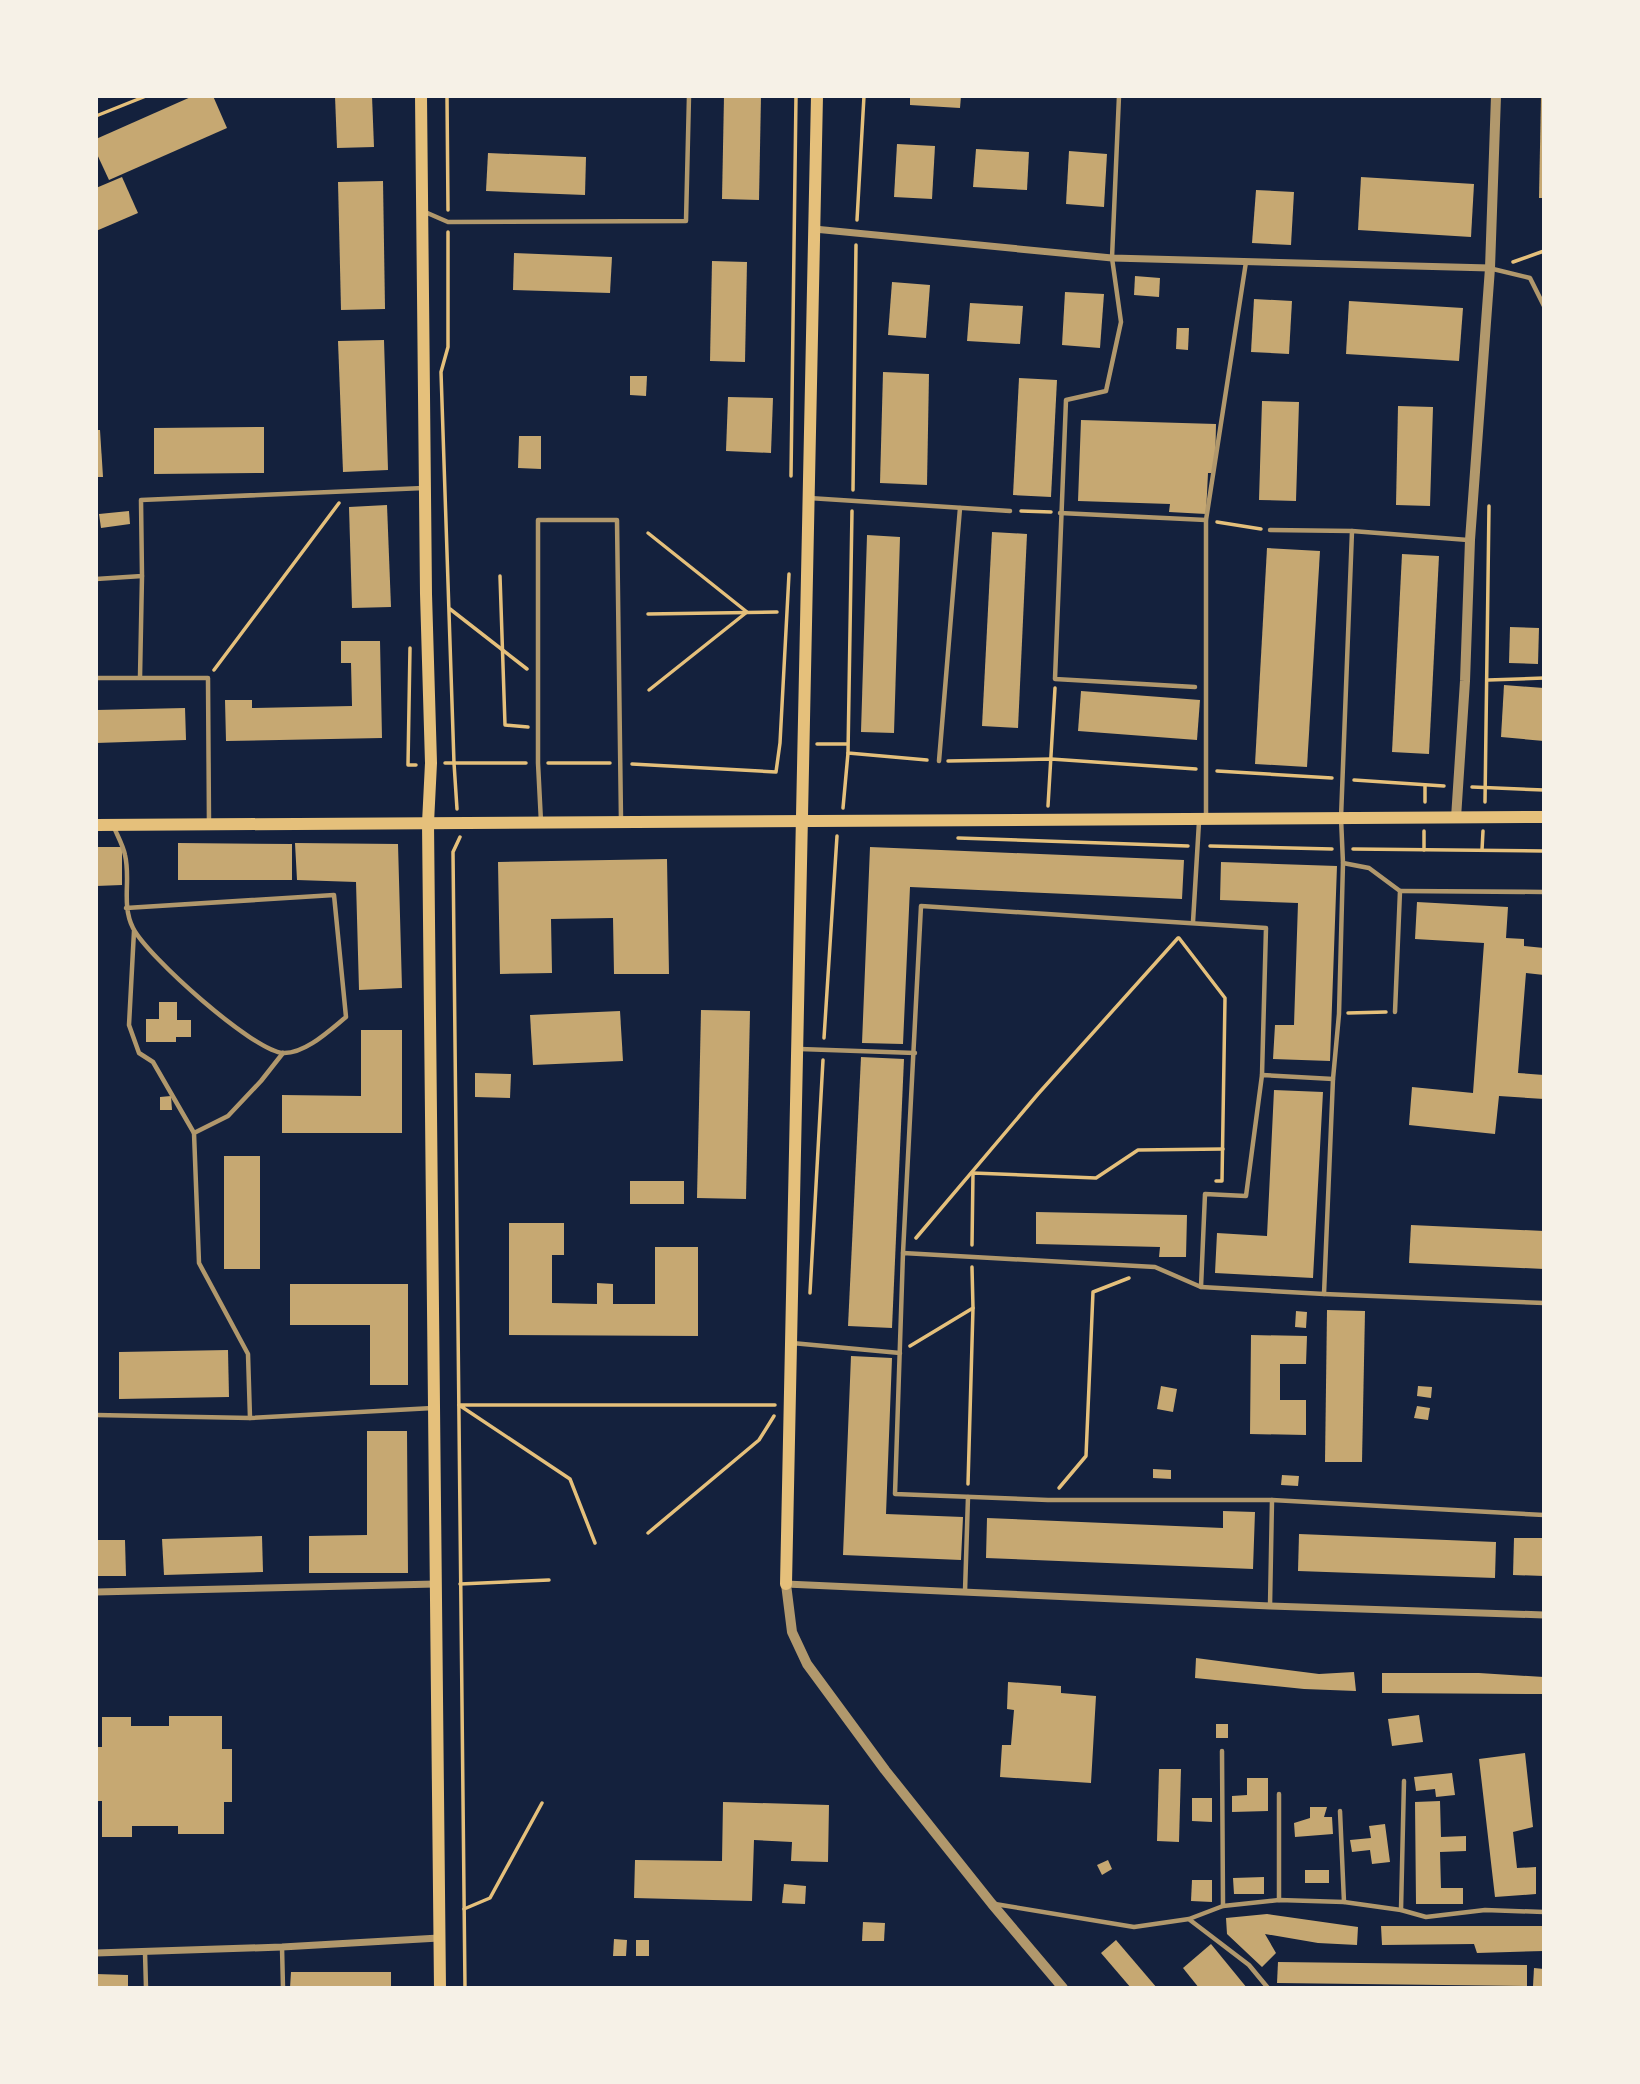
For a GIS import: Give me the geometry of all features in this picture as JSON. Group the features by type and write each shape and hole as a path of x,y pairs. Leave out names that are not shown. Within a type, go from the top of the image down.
{"main road":[{"path":"421,96 426,594 432,763 428,824 440,1988"},
{"path":"786,1584 817,96"},
{"path":"96,825 1544,817"}],"street":[{"path":"1456,818 1470,540 1490,268 1496,96"},
{"path":"814,229 1112,258 1490,268"},
{"path":"96,1592 436,1584"},
{"path":"1063,1988 885,1770 807,1664 792,1632 786,1584 1270,1606 1544,1615"},
{"path":"96,1954 439,1938"}],"lane":[{"path":"422,211 447,222 686,221 689,96"},
{"path":"1119,96 1112,258 1121,322 1106,391 1066,400 1055,679 1195,687"},
{"path":"1193,922 1206,770 1206,520 1246,262"},
{"path":"1490,268 1530,278 1544,306"},
{"path":"140,677 141,500 426,488"},
{"path":"809,498 1010,510"},
{"path":"939,761 960,508"},
{"path":"1060,513 1206,520"},
{"path":"541,823 538,763 538,520 617,520 621,822"},
{"path":"1270,530 1352,531 1470,540"},
{"path":"1324,1294 1333,1079 1339,1013 1343,863 1341,818 1352,531"},
{"path":"96,579 142,576"},
{"path":"96,678 208,678 209,824"},
{"path":"113,825 126,856 126,908 134,930 164,967 217,1014 255,1042 283,1053"},
{"path":"1343,863 1369,868 1400,891 1544,892"},
{"path":"1395,1012 1400,891"},
{"path":"126,908 334,895 346,1017 313,1044 283,1053 228,1116 194,1133"},
{"path":"1201,1287 1205,1194 1246,1195 1262,1074 1266,928 920,906 915,1053 903,1253 895,1494 1048,1500 1272,1500 1544,1515"},
{"path":"134,930 129,1025 139,1053 153,1062 194,1133 199,1263 248,1354 250,1418"},
{"path":"797,1048 915,1053"},
{"path":"1262,1074 1333,1079"},
{"path":"903,1253 1155,1267 1201,1287 1544,1303"},
{"path":"791,1343 900,1353"},
{"path":"96,1415 250,1418 434,1408"},
{"path":"965,1592 968,1497"},
{"path":"1270,1606 1272,1500"},
{"path":"1222,1751 1223,1906"},
{"path":"1401,1910 1404,1781"},
{"path":"1279,1794 1279,1900"},
{"path":"1340,1811 1344,1902"},
{"path":"992,1904 1134,1927 1189,1919 1223,1906 1279,1900 1344,1902 1401,1910 1426,1917 1485,1910 1544,1912"},
{"path":"1189,1919 1249,1965 1268,1988"},
{"path":"282,1947 283,1988"},
{"path":"145,1952 146,1988"}],"path":[{"path":"96,116 146,96"},
{"path":"447,96 449,347 442,372 458,825"},
{"path":"791,484 796,96"},
{"path":"1490,268 1544,251"},
{"path":"208,678 347,492"},
{"path":"1482,850 1486,788 1490,502"},
{"path":"1010,510 1060,513"},
{"path":"1206,520 1270,530"},
{"path":"648,533 747,612"},
{"path":"454,764 620,763 776,772 780,744 789,565"},
{"path":"500,576 505,725 534,728"},
{"path":"449,608 534,674"},
{"path":"649,690 747,612"},
{"path":"649,614 776,612"},
{"path":"1488,680 1544,678"},
{"path":"1047,820 1055,679"},
{"path":"809,1304 838,834 842,821 848,753"},
{"path":"1051,760 1544,790"},
{"path":"948,838 1198,846 1544,851"},
{"path":"453,852 464,1988"},
{"path":"903,1253 1038,1094 1193,922"},
{"path":"1179,938 1225,998 1222,1181 1213,1181"},
{"path":"1339,1013 1395,1012"},
{"path":"973,1173 1096,1178 1138,1150 1224,1149"},
{"path":"968,1497 973,1173"},
{"path":"1048,1500 1086,1456 1093,1293 1155,1267"},
{"path":"900,1353 973,1308"},
{"path":"458,1405 780,1405 759,1440 648,1534"},
{"path":"458,1405 570,1479 595,1543"},
{"path":"460,1584 549,1580"},
{"path":"464,1909 490,1898 542,1803"}],"building":[{"path":"193,96 213,96 227,128 109,180 96,152 96,139"},
{"path":"335,96 372,96 374,147 337,148"},
{"path":"724,96 761,96 759,200 722,199"},
{"path":"910,96 961,96 960,108 910,105"},
{"path":"1541,96 1544,96 1544,198 1539,198"},
{"path":"897,144 935,146 932,199 894,197"},
{"path":"976,149 1029,152 1027,190 973,187"},
{"path":"1069,151 1107,154 1104,207 1066,204"},
{"path":"488,153 586,157 585,195 486,191"},
{"path":"122,177 138,213 96,231 96,188"},
{"path":"1361,177 1474,184 1471,237 1358,230"},
{"path":"383,181 385,309 341,310 338,182"},
{"path":"1256,190 1294,192 1291,245 1252,243"},
{"path":"514,253 612,257 610,293 513,290"},
{"path":"712,261 747,262 745,362 710,361"},
{"path":"1135,276 1160,278 1159,297 1134,295"},
{"path":"892,282 930,285 926,338 888,335"},
{"path":"1065,292 1104,294 1100,348 1062,345"},
{"path":"1254,299 1292,301 1289,354 1251,352"},
{"path":"1349,301 1463,308 1459,361 1346,354"},
{"path":"970,303 1023,306 1020,344 967,341"},
{"path":"1177,328 1189,328 1188,350 1176,349"},
{"path":"384,340 388,470 343,472 338,341"},
{"path":"883,372 929,374 927,485 880,483"},
{"path":"630,376 647,376 646,396 630,395"},
{"path":"1019,378 1057,380 1051,497 1013,495"},
{"path":"728,397 773,398 771,453 726,451"},
{"path":"1262,401 1299,402 1296,501 1259,500"},
{"path":"1398,406 1433,407 1430,506 1396,505"},
{"path":"1081,420 1216,424 1215,473 1208,473 1206,514 1169,512 1170,504 1078,501"},
{"path":"264,427 264,473 154,474 154,428"},
{"path":"96,430 100,430 103,477 96,477"},
{"path":"519,436 541,436 541,469 518,468"},
{"path":"387,505 391,607 352,608 349,507"},
{"path":"129,511 130,524 101,528 99,514"},
{"path":"992,532 1027,534 1018,728 982,726"},
{"path":"867,535 900,537 894,733 861,732"},
{"path":"1267,548 1320,551 1307,767 1255,764"},
{"path":"1402,554 1439,556 1429,754 1392,752"},
{"path":"1510,627 1539,628 1538,664 1509,663"},
{"path":"341,641 380,641 382,738 226,741 225,700 252,700 252,708 352,706 351,663 341,663"},
{"path":"1504,685 1544,688 1544,741 1501,737"},
{"path":"1081,691 1200,700 1197,740 1078,731"},
{"path":"185,708 186,740 96,743 96,710"},
{"path":"178,843 292,844 292,880 178,880"},
{"path":"295,843 398,844 402,988 359,990 356,882 297,880"},
{"path":"96,847 122,847 122,885 96,886"},
{"path":"870,847 1184,860 1182,899 910,887 903,1044 862,1043"},
{"path":"667,859 669,974 614,974 613,918 551,919 552,973 500,974 498,862"},
{"path":"1221,862 1337,866 1330,1061 1273,1059 1275,1025 1294,1025 1298,903 1220,900"},
{"path":"1417,902 1508,907 1506,938 1524,939 1524,946 1544,948 1544,975 1526,973 1518,1073 1544,1075 1544,1099 1499,1096 1495,1134 1409,1125 1412,1087 1473,1093 1484,943 1415,939"},
{"path":"159,1002 177,1002 177,1020 191,1020 191,1037 176,1037 176,1042 146,1042 146,1019 159,1019"},
{"path":"701,1010 750,1011 746,1199 697,1198"},
{"path":"620,1011 623,1061 533,1065 530,1015"},
{"path":"361,1030 402,1030 402,1133 282,1133 282,1095 361,1096"},
{"path":"861,1057 904,1059 892,1328 848,1326"},
{"path":"475,1073 511,1074 510,1098 475,1097"},
{"path":"1274,1090 1323,1092 1313,1278 1215,1273 1217,1233 1267,1236"},
{"path":"171,1096 172,1110 160,1110 160,1097"},
{"path":"224,1156 260,1156 260,1269 224,1269"},
{"path":"630,1181 684,1181 684,1204 630,1204"},
{"path":"1036,1212 1187,1215 1186,1257 1159,1257 1160,1247 1036,1244"},
{"path":"509,1223 564,1223 564,1255 552,1255 552,1303 597,1304 597,1283 613,1284 613,1304 655,1304 655,1247 698,1247 698,1336 509,1335"},
{"path":"1411,1225 1544,1231 1544,1269 1409,1263"},
{"path":"290,1284 408,1284 408,1385 370,1385 370,1325 290,1325"},
{"path":"1327,1310 1365,1311 1362,1462 1325,1462"},
{"path":"1296,1311 1307,1312 1306,1328 1295,1327"},
{"path":"1251,1335 1307,1336 1306,1364 1280,1364 1280,1400 1306,1400 1306,1435 1250,1434"},
{"path":"228,1350 229,1397 119,1399 119,1352"},
{"path":"851,1356 892,1358 886,1514 963,1517 961,1560 843,1555"},
{"path":"1161,1386 1177,1389 1173,1412 1157,1409"},
{"path":"1418,1386 1432,1387 1431,1398 1417,1396"},
{"path":"1417,1406 1430,1408 1428,1420 1414,1418"},
{"path":"367,1431 407,1431 408,1573 309,1573 309,1536 367,1535"},
{"path":"1153,1469 1171,1470 1171,1479 1153,1478"},
{"path":"1282,1475 1299,1476 1298,1486 1281,1485"},
{"path":"1223,1511 1255,1512 1253,1569 986,1558 987,1518 1223,1528"},
{"path":"1299,1534 1496,1542 1495,1578 1298,1571"},
{"path":"262,1536 263,1572 164,1575 162,1539"},
{"path":"1514,1538 1544,1538 1544,1576 1513,1575"},
{"path":"96,1540 125,1540 126,1576 96,1576"},
{"path":"1196,1658 1319,1674 1354,1672 1356,1691 1304,1689 1195,1678"},
{"path":"1382,1673 1479,1673 1544,1677 1544,1694 1382,1693"},
{"path":"1008,1682 1061,1686 1061,1693 1096,1696 1091,1783 1000,1777 1002,1745 1011,1745 1014,1710 1007,1709"},
{"path":"1419,1715 1423,1742 1392,1746 1388,1719"},
{"path":"169,1716 222,1716 222,1749 232,1749 232,1802 224,1802 224,1834 178,1834 178,1826 132,1826 132,1837 102,1837 102,1801 96,1801 96,1747 102,1747 102,1717 131,1717 131,1726 169,1726"},
{"path":"1216,1724 1228,1724 1228,1738 1216,1738"},
{"path":"1525,1753 1533,1827 1513,1832 1517,1868 1536,1867 1536,1894 1495,1897 1479,1759"},
{"path":"1159,1769 1181,1769 1179,1842 1157,1841"},
{"path":"1452,1773 1455,1795 1436,1797 1435,1789 1416,1791 1414,1777"},
{"path":"1247,1778 1268,1778 1268,1811 1232,1812 1232,1796 1247,1795"},
{"path":"1192,1798 1212,1798 1212,1822 1192,1821"},
{"path":"1440,1801 1441,1837 1466,1836 1466,1851 1440,1852 1441,1888 1463,1888 1463,1904 1416,1904 1415,1802"},
{"path":"723,1802 829,1805 828,1862 791,1861 792,1842 754,1840 752,1901 634,1898 635,1860 722,1861"},
{"path":"1310,1807 1327,1807 1324,1817 1332,1817 1333,1834 1295,1837 1294,1823 1310,1818"},
{"path":"1385,1824 1390,1862 1372,1864 1370,1850 1352,1852 1350,1840 1371,1838 1369,1826"},
{"path":"1108,1860 1112,1869 1102,1875 1097,1865"},
{"path":"1305,1870 1329,1870 1329,1883 1305,1883"},
{"path":"1264,1877 1264,1894 1234,1894 1233,1878"},
{"path":"1192,1880 1212,1880 1212,1902 1191,1901"},
{"path":"784,1884 806,1886 805,1904 782,1903"},
{"path":"1267,1914 1358,1927 1357,1945 1318,1943 1265,1934 1276,1953 1262,1967 1227,1934 1226,1918"},
{"path":"863,1922 885,1923 884,1941 862,1941"},
{"path":"1381,1926 1544,1926 1544,1951 1477,1953 1474,1944 1382,1945"},
{"path":"614,1939 627,1940 626,1956 613,1956"},
{"path":"636,1940 649,1940 649,1956 636,1956"},
{"path":"1116,1940 1157,1988 1131,1988 1101,1953"},
{"path":"1211,1944 1247,1988 1199,1988 1183,1968"},
{"path":"1278,1962 1527,1965 1527,1986 1277,1983"},
{"path":"1534,1968 1544,1969 1544,1986 1533,1986"},
{"path":"291,1972 391,1972 391,1988 290,1988"},
{"path":"96,1974 128,1975 128,1988 96,1988"}]}
